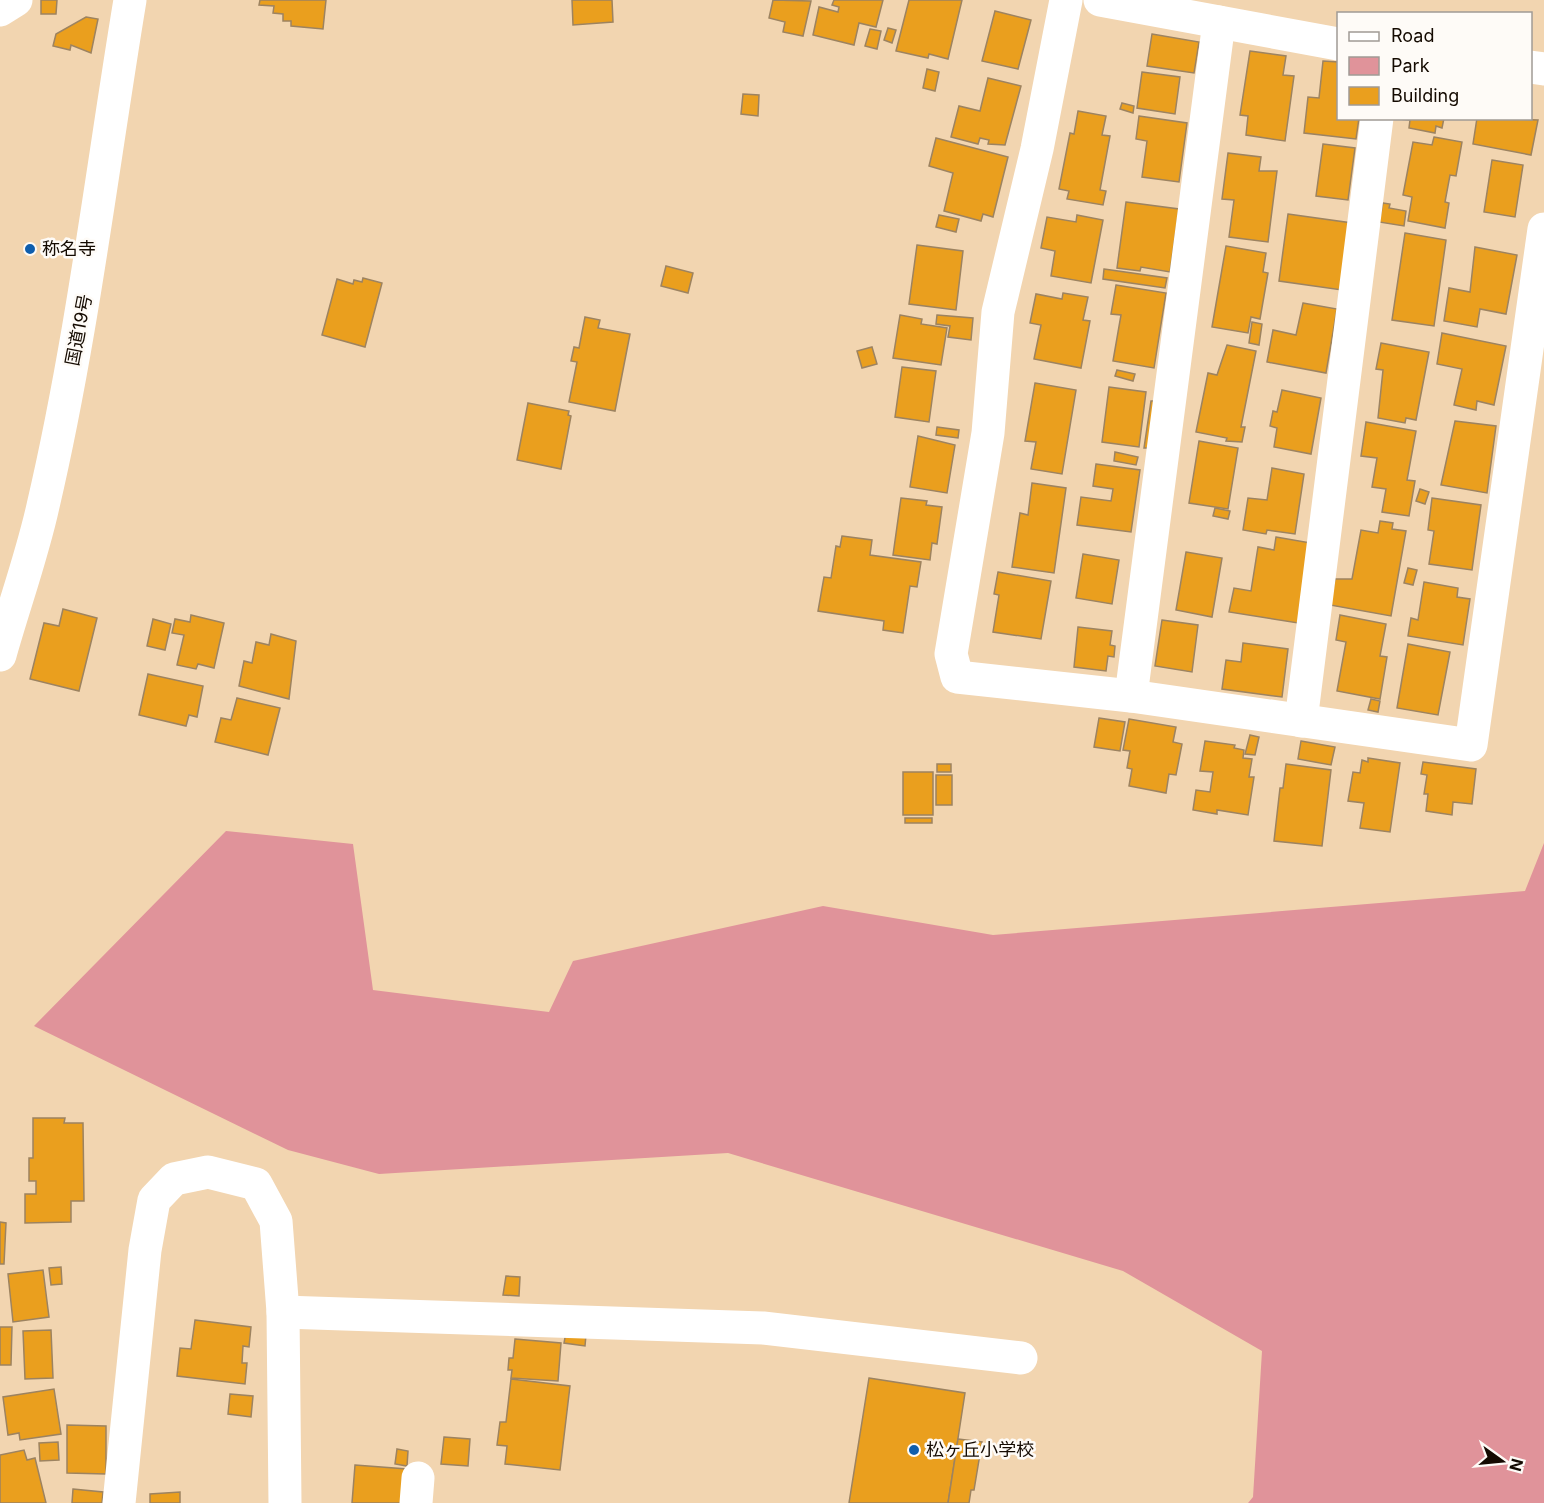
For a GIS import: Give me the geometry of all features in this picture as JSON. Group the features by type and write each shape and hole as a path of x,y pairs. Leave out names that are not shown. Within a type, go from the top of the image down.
{"main road":[{"path":"0,10 15,0"},
{"name":"国道19号","path":"0,655 43,509 58,438 91,264 130,0"},
{"path":"1066,0 1036,149 998,312 988,434 951,654 957,677 1131,696 1471,745 1544,229"},
{"path":"1100,0 1337,44"},
{"path":"1131,696 1219,22"},
{"path":"1301,721 1377,120"},
{"path":"119,1503 145,1250 154,1200 174,1179 208,1172 256,1184 276,1221 283,1312 285,1503"},
{"path":"283,1312 763,1328 1021,1358"}],"green space":[{"path":"226,831 353,844 373,990 549,1012 573,961 823,906 993,935 1525,891 1544,843 1544,1503 1248,1503 1253,1497 1262,1351 1123,1271 728,1153 379,1174 288,1150 34,1026"}],"building":[{"path":"41,0 57,0 56,14 41,14"},
{"path":"260,0 326,0 323,29 291,26 291,21 283,21 283,14 273,13 274,6 259,5"},
{"path":"572,0 612,0 613,22 573,25"},
{"path":"773,0 811,1 803,36 783,32 785,22 769,18"},
{"path":"834,0 883,0 876,27 859,23 854,45 813,35 819,7 838,12 839,7 832,5"},
{"path":"909,0 962,0 948,59 929,54 928,58 896,51"},
{"path":"995,11 1031,20 1018,69 982,61"},
{"path":"86,17 98,19 91,53 71,45 70,50 53,46 56,34"},
{"path":"888,28 896,30 892,43 884,40"},
{"path":"870,29 881,31 877,49 865,46"},
{"path":"1152,34 1199,42 1194,73 1147,66"},
{"path":"1250,51 1286,56 1283,75 1294,76 1285,141 1246,135 1248,116 1240,115"},
{"path":"1323,61 1337,62 1337,120 1359,120 1356,139 1304,133 1308,97 1319,98"},
{"path":"927,69 939,72 935,91 923,88"},
{"path":"1142,72 1180,77 1175,114 1137,108"},
{"path":"988,78 1021,86 1005,145 988,144 989,140 980,138 978,144 951,137 959,106 980,111"},
{"path":"743,94 759,95 758,116 741,114"},
{"path":"1122,103 1134,106 1133,113 1120,109"},
{"path":"1078,111 1106,116 1102,135 1110,136 1100,190 1106,191 1103,205 1067,199 1069,191 1059,189 1070,133 1074,134"},
{"path":"1139,116 1187,123 1179,182 1142,177 1147,141 1136,139"},
{"path":"1410,120 1444,120 1442,128 1436,126 1435,133 1409,128"},
{"path":"1477,120 1538,120 1531,155 1473,144"},
{"path":"1434,137 1462,142 1456,176 1450,175 1445,202 1449,203 1445,228 1408,221 1412,197 1403,195 1413,142 1432,145"},
{"path":"936,138 1008,157 993,217 983,214 981,221 944,211 953,173 929,166"},
{"path":"1323,144 1355,148 1348,200 1316,196"},
{"path":"1228,153 1261,157 1259,171 1277,171 1268,242 1229,237 1234,200 1222,199"},
{"path":"1492,160 1523,165 1515,217 1484,212"},
{"path":"1126,202 1179,209 1170,272 1141,267 1140,271 1117,268"},
{"path":"1383,203 1390,204 1389,208 1406,211 1404,226 1379,222"},
{"path":"1288,214 1352,223 1342,290 1279,281"},
{"path":"939,215 959,219 956,232 936,227"},
{"path":"1077,215 1103,220 1091,283 1051,276 1055,251 1041,248 1047,217 1076,222"},
{"path":"1405,233 1446,240 1434,326 1392,320"},
{"path":"917,245 963,251 956,310 909,304"},
{"path":"1226,246 1266,253 1263,272 1268,273 1260,319 1251,317 1248,333 1212,327"},
{"path":"1475,247 1517,255 1506,314 1480,309 1477,327 1444,321 1449,288 1470,292"},
{"path":"666,266 693,273 688,293 661,286"},
{"path":"1104,269 1167,278 1165,288 1103,279"},
{"path":"363,278 382,283 365,347 322,335 337,279 353,284 354,280 362,282"},
{"path":"1116,285 1166,293 1154,368 1113,361 1121,315 1111,314"},
{"path":"1063,293 1088,297 1083,320 1090,321 1081,368 1034,359 1041,325 1030,323 1036,294 1062,299"},
{"path":"1303,303 1337,309 1326,373 1267,362 1273,330 1296,335"},
{"path":"900,315 922,319 921,324 947,328 941,365 893,358"},
{"path":"937,315 973,318 971,340 948,337 950,326 936,324"},
{"path":"585,317 600,320 598,328 630,334 615,411 569,402 577,362 571,361 574,347 579,348"},
{"path":"1252,322 1262,324 1259,345 1249,343"},
{"path":"1442,333 1506,346 1494,405 1477,401 1476,410 1454,405 1462,369 1437,364"},
{"path":"1381,343 1429,352 1416,420 1406,418 1405,423 1378,418 1383,370 1376,369"},
{"path":"1227,345 1256,351 1241,427 1245,427 1242,442 1226,441 1227,438 1196,432 1208,373 1217,375"},
{"path":"872,347 877,364 862,368 857,351"},
{"path":"902,367 936,371 929,422 895,417"},
{"path":"1117,370 1135,374 1133,381 1115,376"},
{"path":"1035,383 1076,390 1062,474 1031,469 1036,442 1025,441"},
{"path":"1109,387 1146,392 1139,447 1102,442"},
{"path":"1282,390 1321,398 1311,454 1274,447 1277,428 1270,426 1273,411 1277,412"},
{"path":"1151,401 1156,401 1149,448 1144,448"},
{"path":"528,403 569,411 568,415 571,416 561,469 517,460"},
{"path":"1455,421 1496,426 1487,493 1441,485"},
{"path":"1366,422 1416,431 1407,480 1415,481 1409,516 1382,512 1386,489 1372,487 1377,458 1361,456"},
{"path":"937,427 959,430 958,438 936,435"},
{"path":"918,436 955,445 947,493 910,487"},
{"path":"1199,441 1238,448 1228,509 1189,503"},
{"path":"1115,452 1138,457 1136,465 1114,461"},
{"path":"1096,464 1140,470 1131,532 1077,525 1081,497 1111,501 1113,489 1093,486"},
{"path":"1272,468 1304,474 1295,534 1267,530 1266,534 1243,530 1248,498 1267,500"},
{"path":"1032,483 1066,488 1054,573 1012,567 1020,513 1028,515"},
{"path":"1420,489 1429,492 1425,504 1416,501"},
{"path":"901,498 927,501 926,505 942,507 937,544 932,543 930,560 893,555"},
{"path":"1432,498 1481,505 1472,570 1429,564 1434,531 1428,530"},
{"path":"1215,508 1230,511 1228,519 1213,516"},
{"path":"1380,521 1393,523 1392,529 1406,531 1391,616 1330,605 1335,579 1352,579 1361,530 1378,533"},
{"path":"842,536 872,540 870,555 921,562 917,587 910,586 903,633 883,630 884,621 818,611 824,577 831,578 836,546 840,547"},
{"path":"1276,537 1311,543 1298,623 1229,612 1234,588 1251,591 1258,547 1274,550"},
{"path":"1186,552 1222,558 1212,617 1176,610"},
{"path":"1083,554 1119,560 1112,604 1076,598"},
{"path":"1408,568 1417,570 1413,585 1404,583"},
{"path":"998,572 1051,581 1041,639 993,632 999,595 994,594"},
{"path":"1424,582 1458,588 1457,597 1470,599 1463,645 1408,636 1411,618 1418,620"},
{"path":"63,609 97,618 79,691 30,679 44,623 59,626"},
{"path":"191,615 224,623 214,668 198,664 196,669 177,665 184,635 172,633 175,619 190,622"},
{"path":"1340,615 1386,624 1380,656 1387,657 1380,699 1337,691 1346,642 1336,640"},
{"path":"153,619 171,624 165,650 147,646"},
{"path":"1162,620 1198,625 1192,672 1155,666"},
{"path":"1078,627 1112,631 1110,645 1115,646 1114,657 1108,656 1106,671 1074,667"},
{"path":"271,634 296,641 289,699 239,686 244,661 252,663 256,642 269,645"},
{"path":"1243,643 1288,649 1282,697 1222,689 1226,660 1241,662"},
{"path":"1408,644 1450,652 1438,715 1397,708"},
{"path":"148,674 203,686 197,717 189,715 186,726 139,715"},
{"path":"237,698 280,708 268,755 215,742 221,718 231,720"},
{"path":"1371,699 1380,701 1378,712 1368,710"},
{"path":"1099,718 1125,722 1120,751 1094,747"},
{"path":"1129,719 1176,727 1173,742 1182,744 1176,775 1169,774 1166,793 1129,786 1132,769 1127,768 1130,751 1123,750"},
{"path":"1250,735 1259,737 1255,755 1245,754"},
{"path":"1205,741 1235,745 1234,748 1244,750 1243,758 1252,759 1249,777 1254,777 1248,815 1217,810 1217,814 1193,810 1196,790 1210,792 1213,772 1200,771"},
{"path":"1301,741 1335,747 1331,765 1298,759"},
{"path":"1368,758 1400,763 1390,832 1360,828 1364,803 1348,801 1353,772 1360,773 1362,760 1368,762"},
{"path":"1423,762 1476,769 1472,804 1453,802 1452,815 1426,811 1428,794 1424,794 1427,775 1421,774"},
{"path":"937,764 951,764 951,772 937,772"},
{"path":"1286,764 1331,770 1322,846 1274,841 1280,788 1283,788"},
{"path":"903,772 933,772 933,815 903,815"},
{"path":"936,775 952,775 952,805 936,805"},
{"path":"905,818 932,818 932,823 905,823"},
{"path":"33,1118 65,1118 64,1123 83,1123 84,1201 71,1201 71,1222 25,1223 25,1194 36,1194 36,1181 29,1181 29,1158 33,1158"},
{"path":"0,1222 6,1223 4,1264 0,1264"},
{"path":"61,1267 62,1284 51,1285 49,1268"},
{"path":"43,1270 49,1317 13,1322 8,1274"},
{"path":"506,1276 520,1277 519,1296 503,1295"},
{"path":"195,1320 251,1327 249,1347 243,1346 242,1363 247,1363 245,1384 177,1376 180,1348 191,1349"},
{"path":"0,1327 12,1327 11,1365 0,1365"},
{"path":"51,1330 53,1378 25,1379 23,1331"},
{"path":"566,1332 586,1335 585,1346 564,1343"},
{"path":"515,1339 561,1343 558,1381 511,1378 512,1370 508,1370 509,1358 513,1358"},
{"path":"869,1378 965,1393 948,1503 849,1503"},
{"path":"511,1379 570,1386 560,1470 505,1464 507,1446 497,1445 500,1422 506,1422"},
{"path":"54,1389 61,1434 20,1440 19,1433 8,1435 3,1397"},
{"path":"230,1394 253,1396 251,1417 228,1414"},
{"path":"67,1425 106,1426 106,1474 67,1473"},
{"path":"444,1437 470,1439 468,1466 441,1464"},
{"path":"958,1439 982,1442 974,1490 971,1490 969,1503 948,1503"},
{"path":"58,1442 59,1460 40,1461 39,1443"},
{"path":"397,1449 408,1451 407,1466 395,1464"},
{"path":"24,1450 27,1460 35,1458 46,1503 0,1503 0,1455"},
{"path":"355,1465 407,1469 405,1503 352,1503"},
{"path":"73,1489 103,1492 102,1503 72,1503"},
{"path":"180,1492 180,1503 150,1503 150,1494"}],"place":[{"name":"称名寺","path":"30,249"},
{"name":"松ヶ丘小学校","path":"914,1450"}]}
